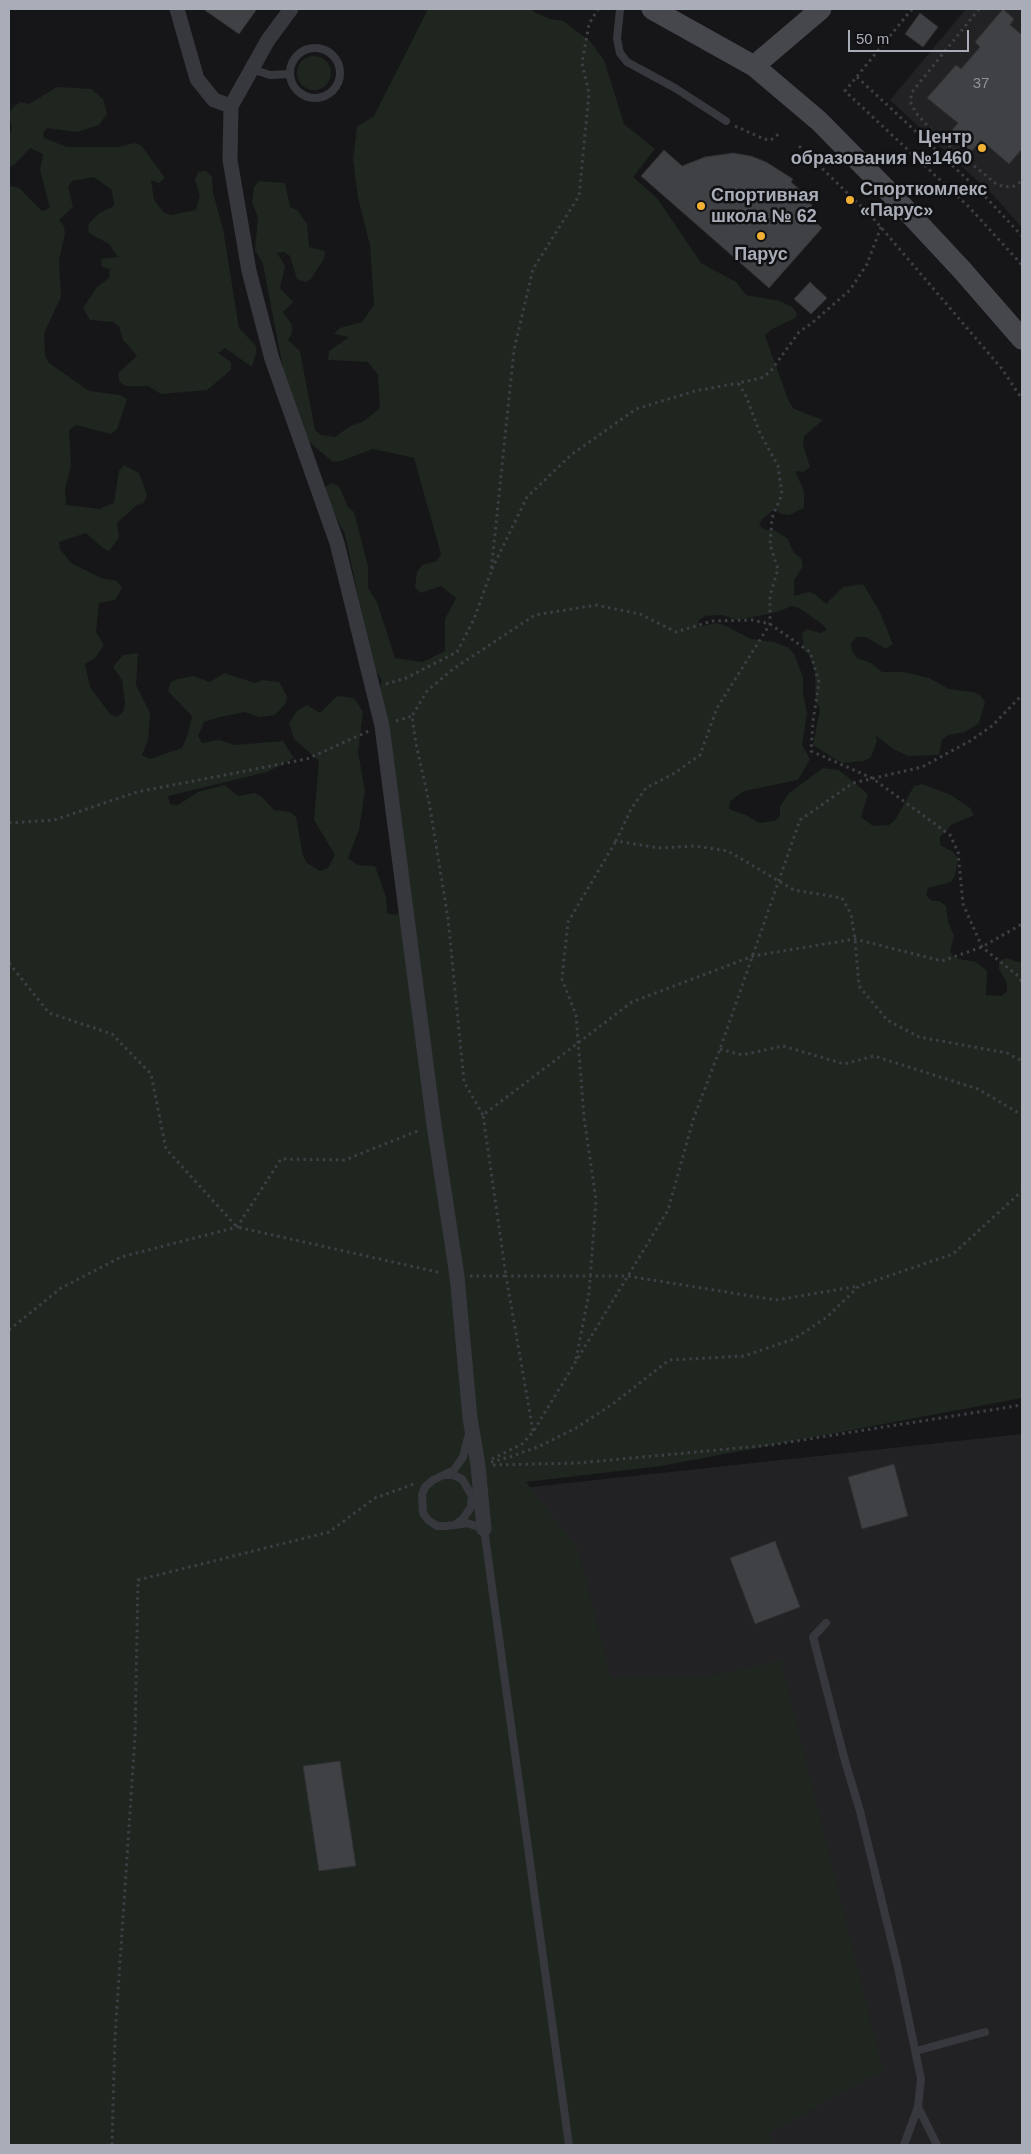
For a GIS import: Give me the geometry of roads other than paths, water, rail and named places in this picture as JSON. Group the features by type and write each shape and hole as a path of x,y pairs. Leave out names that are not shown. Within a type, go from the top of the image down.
{"main road":[{"path":"652,9 754,66 819,121 962,270 1022,339"},
{"path":"754,66 821,9"}],"street":[{"path":"177,9 197,79 214,100 232,106"},
{"path":"291,9 268,40 232,106 230,160 249,271 272,359 337,543 382,726 434,1125 457,1276 470,1418 478,1465 484,1529"}],"lane":[{"path":"620,9 617,39 620,53 626,62 675,88 726,121"},
{"path":"312,48 326,50 335,58 340,70 336,86 326,95 316,98 305,96 295,88 290,74 294,58 303,51 312,48"},
{"path":"251,69 270,75 290,74"},
{"path":"470,1418 468,1443 463,1457 454,1470 433,1480 425,1487 421,1504 423,1513 437,1526 467,1524 484,1529 569,2145"},
{"path":"444,1475 453,1475 462,1479 472,1496 471,1507 463,1519 454,1524"},
{"path":"826,1623 813,1637 845,1761 864,1809 921,2079 918,2107 904,2145"},
{"path":"916,2051 984,2032"},
{"path":"918,2107 937,2145"}],"place":[{"name":"Центр образования №1460","path":"982,148"},
{"name":"Спорткомлекс «Парус»","path":"850,200"},
{"name":"Спортивная школа № 62","path":"701,206"},
{"name":"Парус","path":"761,236"}]}
